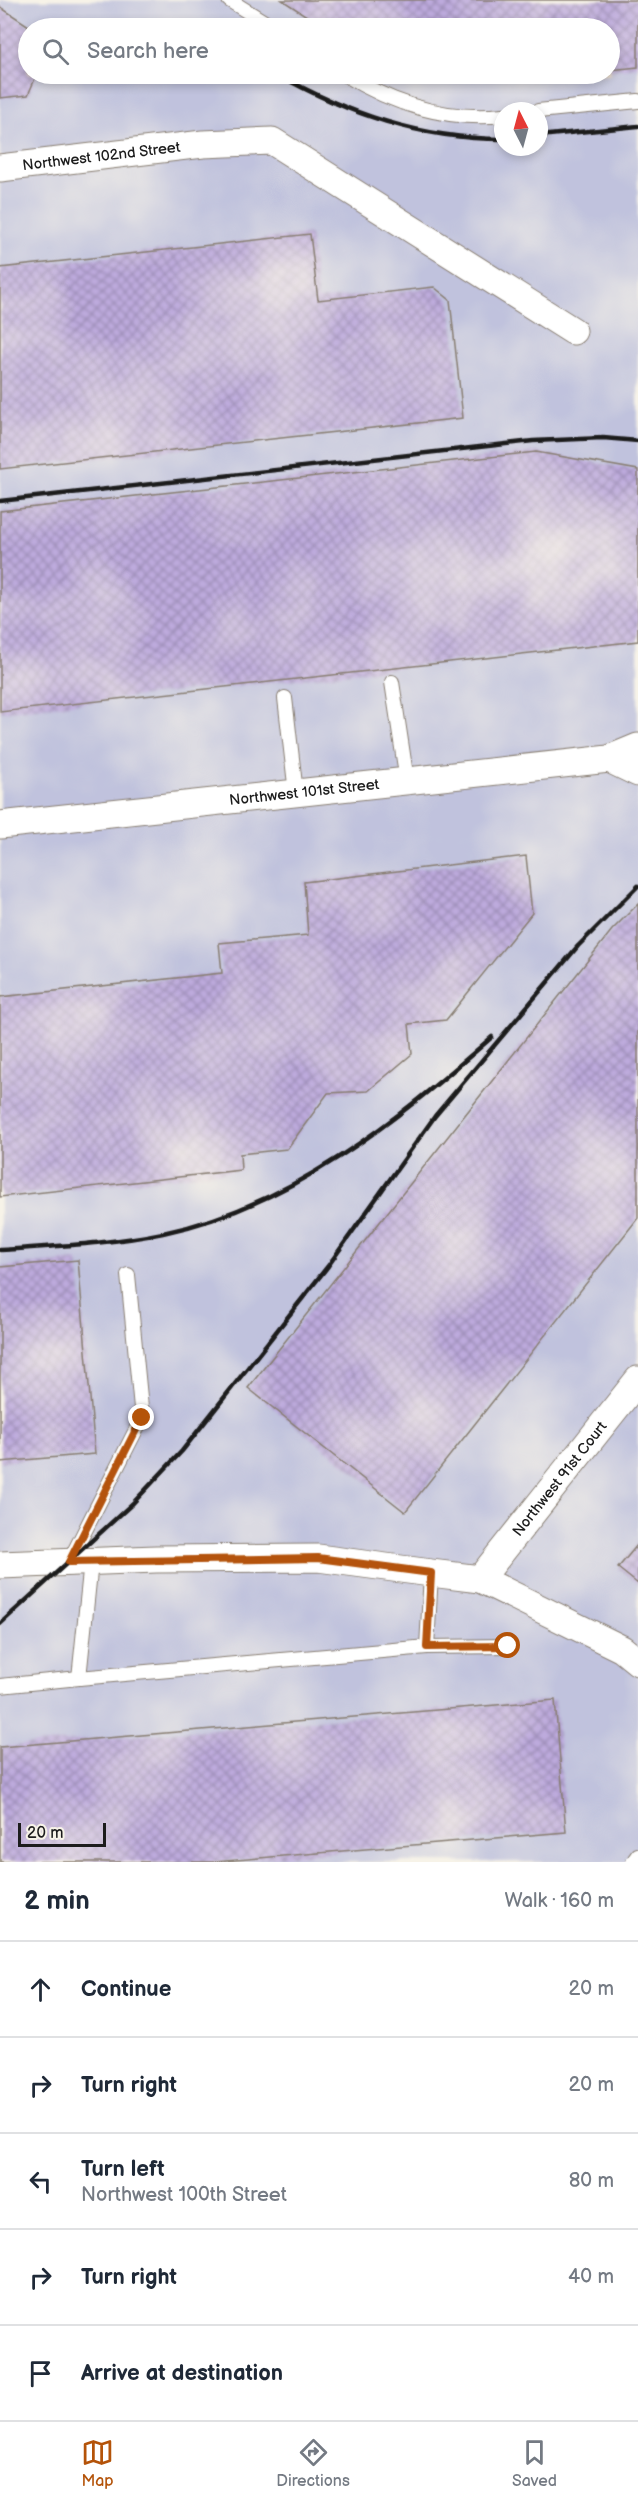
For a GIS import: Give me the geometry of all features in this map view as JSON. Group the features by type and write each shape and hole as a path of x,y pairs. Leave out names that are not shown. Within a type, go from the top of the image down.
{"street":[{"name":"Northwest 102nd Street","path":"0,168 203,144 272,141 573,331"},
{"path":"609,759 638,747"},
{"name":"Northwest 101st Street","path":"0,825 609,759"},
{"path":"609,759 638,773"},
{"name":"Northwest 91st Court","path":"480,1580 638,1380"},
{"path":"0,1565 318,1558 480,1580 622,1649 638,1662"}],"lane":[{"path":"229,0 257,18"},
{"path":"364,84 407,106 473,118 494,116"},
{"path":"548,110 638,100"},
{"path":"392,682 407,781"},
{"path":"285,698 296,793"},
{"path":"79,1678 80,1562 142,1418 128,1275"},
{"path":"427,1647 431,1573"},
{"path":"0,1686 427,1647 508,1646"},
{"path":"633,1862 638,1855"}],"shaded area":[{"path":"0,0 638,0 638,1862 0,1862"}],"building":[{"path":"282,0 638,0 638,67 620,69 620,18 310,18"},
{"path":"0,7 18,19 18,84 33,84 28,95 0,98"},
{"path":"310,234 318,300 434,287 450,300 463,418 0,469 0,268"},
{"path":"536,452 638,470 638,641 0,712 0,511"},
{"path":"526,856 532,913 446,1020 409,1024 412,1054 368,1091 328,1093 287,1149 240,1154 241,1170 0,1197 0,997 222,973 219,943 308,935 304,882"},
{"path":"638,904 638,1218 405,1512 248,1388 612,930"},
{"path":"78,1260 95,1454 0,1462 0,1267"},
{"path":"638,1544 638,1584 618,1568"},
{"path":"555,1700 566,1832 213,1862 0,1862 0,1747"}],"railway":[{"path":"296,84 358,112 414,129 473,138 494,139"},
{"path":"548,135 638,126"},
{"path":"0,501 533,441 603,438 638,441"},
{"path":"0,1624 133,1503 182,1451 328,1266 435,1116 578,946 638,886"},
{"path":"0,1250 143,1237 210,1220 255,1203 298,1181 380,1129 492,1037"}],"route":[{"path":"142,1418 69,1562 318,1558 431,1573 427,1647 508,1646"}]}
